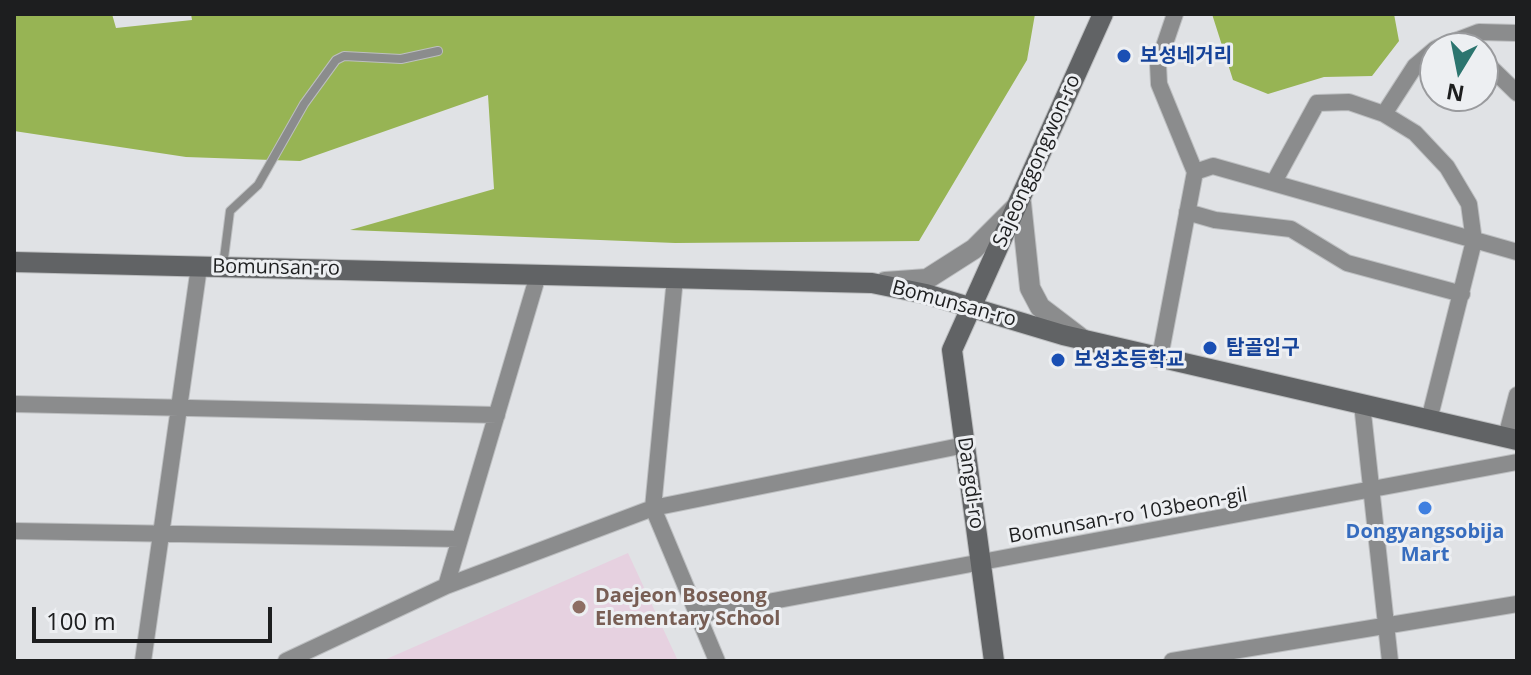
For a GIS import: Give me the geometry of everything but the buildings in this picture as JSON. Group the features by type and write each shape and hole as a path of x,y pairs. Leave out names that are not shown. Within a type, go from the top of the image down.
{"main road":[{"name":"Sajeonggongwon-ro","path":"969,307 1021,203 1103,14"},
{"name":"Bomunsan-ro","path":"14,262 872,283 1082,339 1511,438"},
{"name":"Dangdi-ro","path":"969,307 952,350 994,661"}],"street":[{"path":"1160,357 1195,172 1159,84 1158,64 1175,14"},
{"path":"1384,114 1419,63"},
{"path":"1499,76 1517,93"},
{"path":"1274,182 1317,103 1349,102 1384,114 1415,133 1447,167 1469,204 1474,241 1429,420"},
{"path":"1195,172 1213,166 1517,252"},
{"path":"872,283 927,279 974,249 1021,203"},
{"path":"1021,203 1030,288 1040,307 1082,339"},
{"path":"1187,212 1215,220 1291,229 1347,263 1462,294"},
{"path":"143,661 199,267"},
{"path":"446,586 538,275"},
{"path":"675,278 653,508 717,661"},
{"path":"1511,438 1517,395"},
{"path":"14,404 497,415"},
{"path":"1362,404 1390,661"},
{"path":"286,661 446,586 653,508 965,445"},
{"name":"Bomunsan-ro 103beon-gil","path":"698,615 1372,492 1517,462"},
{"path":"14,531 459,539"},
{"path":"1172,661 1517,604"}],"lane":[{"path":"223,267 230,211 258,185 304,104 336,60 344,56 401,59 438,51"}],"shaded area":[{"name":"Daejeon Boseong Elementary School","path":"628,553 678,661 382,661"}],"green space":[{"path":"14,14 112,14 116,28 192,20 191,14 1035,14 1027,60 919,241 675,243 350,230 494,189 488,95 300,161 186,157 14,131"},
{"path":"1212,14 1394,14 1399,41 1372,76 1324,77 1268,94 1233,80"}],"place":[{"name":"보성네거리","path":"1124,56"},
{"name":"탑골입구","path":"1210,348"},
{"name":"보성초등학교","path":"1058,360"},
{"name":"Dongyangsobija Mart","path":"1425,508"},
{"name":"Daejeon Boseong Elementary School","path":"579,607"}]}
